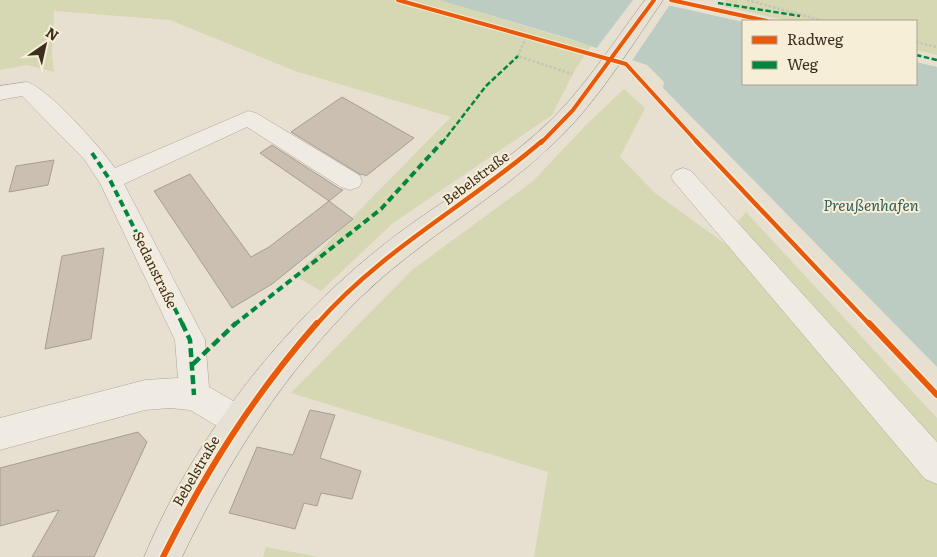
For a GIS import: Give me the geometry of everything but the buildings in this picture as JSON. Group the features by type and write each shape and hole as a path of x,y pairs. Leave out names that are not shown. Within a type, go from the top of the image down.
{"main road":[{"name":"Bebelstraße","path":"163,557 210,466 238,422 302,341 337,304 388,257 516,163 567,118 654,0"}],"street":[{"name":"Sedanstraße","path":"0,94 27,89 55,114 92,153 110,180 190,340 194,395"},
{"path":"110,180 248,118 350,182"},
{"path":"684,177 937,467"},
{"path":"0,434 145,395 170,393 194,395 238,422"}],"path":[{"path":"747,0 820,20"},
{"path":"526,37 518,56 595,81"},
{"path":"917,42 937,47"}],"green space":[{"path":"0,0 439,0 591,46 575,70 552,115 393,223 321,291 295,276 451,117 295,71 170,20 54,11 52,54 54,72 27,65 0,70"},
{"path":"725,0 937,0 937,55 917,50 917,20 784,20 722,6"},
{"path":"624,89 645,108 620,157 655,193 742,256 937,482 937,557 534,557 548,472 291,393 412,270 533,181 589,122"},
{"path":"746,212 937,418 937,453 733,227"},
{"path":"266,547 319,557 263,557"}],"water":[{"name":"Preußenhafen","path":"439,0 645,0 742,22 742,85 917,85 917,62 937,67 937,367 663,88 664,82 647,65 567,38"}],"pier":[{"path":"633,0 656,0 671,3 631,62 595,50"}],"marked path":[{"path":"718,3 800,16"},
{"path":"917,55 937,60"},
{"path":"193,364 235,324 381,209 440,145 486,86 518,56"},
{"path":"92,153 110,180 190,340 194,395"}],"cycle path":[{"path":"398,0 626,64 658,101 937,395"},
{"path":"163,557 207,473 258,394 287,357 352,288 387,257 525,157 546,138 576,106 654,0"},
{"path":"671,0 762,20"}]}
